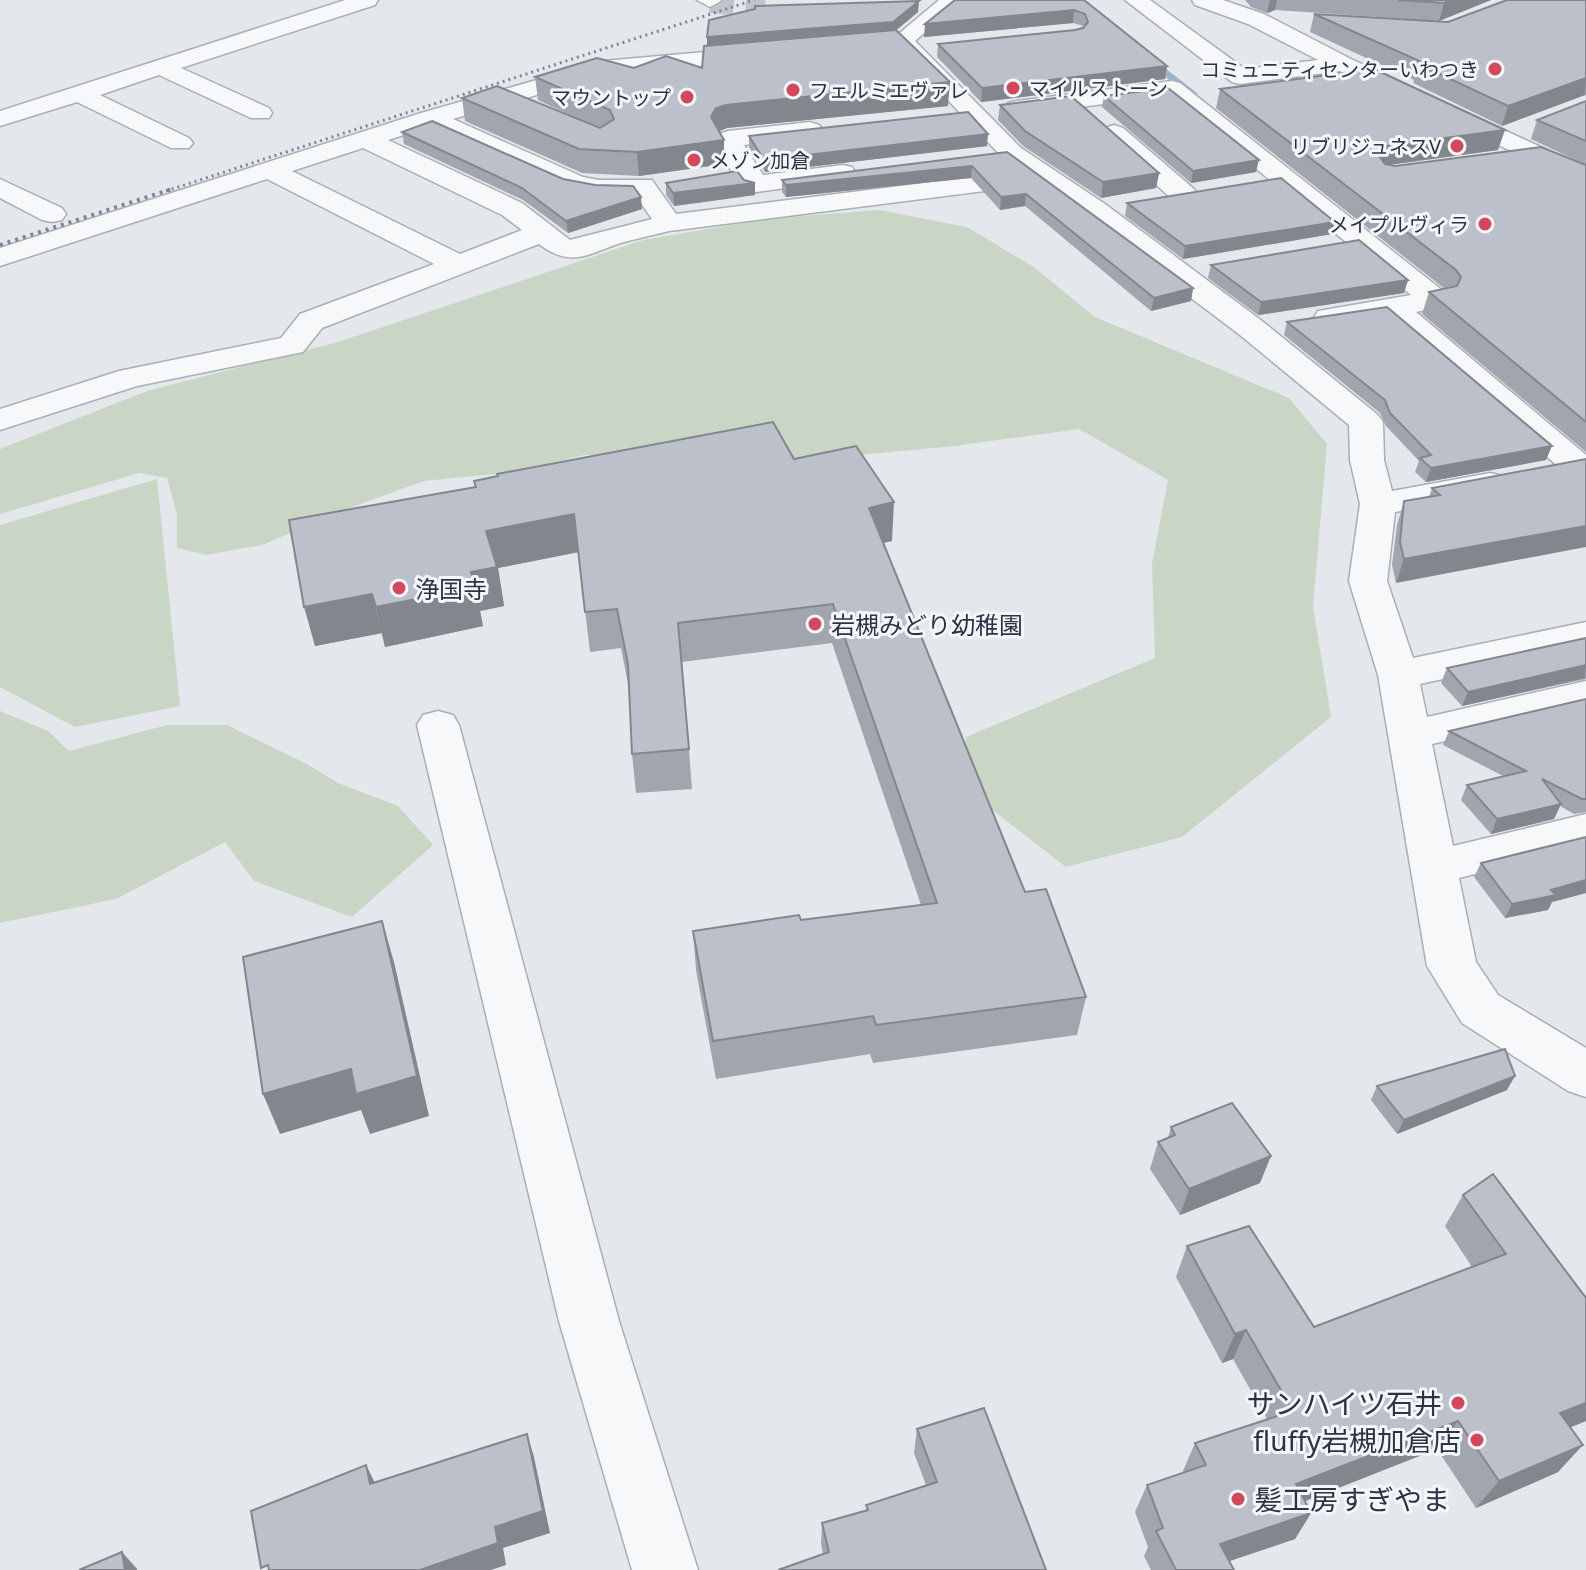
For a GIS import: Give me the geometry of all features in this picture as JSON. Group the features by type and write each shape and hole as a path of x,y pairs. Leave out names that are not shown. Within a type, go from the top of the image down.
{"street":[{"path":"0,119 367,0"},
{"path":"1136,0 1240,77 1343,64"},
{"path":"1203,0 1256,19 1496,150 1537,156 1586,178"},
{"path":"917,4 976,3"},
{"path":"906,46 947,4"},
{"path":"1256,19 1303,22"},
{"path":"869,44 942,47"},
{"path":"906,46 974,113 997,155 1110,207 1174,272 1277,324 1366,422 1367,460 1378,504 1368,581 1398,675 1452,966 1480,1009 1586,1075"},
{"path":"0,257 430,118 611,66 793,51"},
{"path":"160,67 260,113"},
{"path":"943,116 1172,88 1436,300 1277,324"},
{"path":"79,94 180,143"},
{"path":"501,97 530,110"},
{"path":"1076,101 1184,195"},
{"path":"430,118 575,183 599,188 672,182"},
{"path":"774,210 750,178 728,139 835,127"},
{"path":"1496,150 1528,128"},
{"path":"365,139 512,209 563,248 581,249 613,236 669,223 1046,176"},
{"path":"269,170 459,265"},
{"path":"716,176 750,178 861,171"},
{"path":"1256,183 1285,178"},
{"path":"643,186 669,223"},
{"path":"0,187 52,214"},
{"path":"1154,200 1213,190"},
{"path":"0,420 130,378 292,345 311,321 544,232"},
{"path":"1330,246 1361,241"},
{"path":"1174,272 1221,265"},
{"path":"1392,308 1583,467"},
{"path":"1378,504 1583,467"},
{"path":"1398,675 1586,635"},
{"path":"1409,735 1586,695"},
{"path":"438,725 589,1321 665,1570"},
{"path":"1436,867 1586,830"}],"green space":[{"path":"879,210 967,227 1035,268 1095,317 1289,398 1327,444 1313,607 1331,717 1182,837 1066,867 964,788 966,737 1155,658 1152,564 1168,480 1079,429 955,446 825,458 584,455 516,472 424,481 262,545 206,555 177,548 177,514 167,478 139,473 0,514 0,449 147,391 338,342 643,240 765,219"},
{"path":"157,479 180,706 75,727 0,687 0,525"},
{"path":"0,711 48,731 69,751 167,725 227,725 307,764 338,783 398,806 433,845 352,917 254,881 225,842 116,899 0,923"}],"building":[{"path":"955,0 1084,0 1167,66 982,88 938,44 1075,30 1083,28 1088,22 1085,14 1074,10 925,24"},
{"path":"1398,0 1451,0 1444,3"},
{"path":"1507,0 1586,0 1586,78 1508,106 1418,64 1424,63 1314,14 1448,22"},
{"path":"919,1 893,22 707,37 709,20 755,9 755,6"},
{"path":"896,30 950,82 726,105 716,108 711,117 724,140 637,152 579,149 462,98 497,86 600,128 614,119 610,110 535,77 597,58 634,68 666,56 702,68 704,46"},
{"path":"1374,69 1505,130 1385,146 1379,156 1385,164 1395,166 1541,147 1586,165 1586,422 1429,292 1457,286 1461,277 1456,270 1220,89"},
{"path":"1168,88 1259,160 1193,171 1104,96"},
{"path":"1071,96 1159,173 1103,182 1025,131 1000,105"},
{"path":"1586,101 1586,141 1537,120"},
{"path":"968,112 988,134 764,160 749,136"},
{"path":"432,121 563,179 595,185 633,186 641,197 566,221 522,188 402,132"},
{"path":"1007,152 1193,288 1154,298 1026,194 1001,197 972,166 786,185 782,180"},
{"path":"737,171 744,180 755,183 673,193 666,183"},
{"path":"1281,178 1335,222 1185,246 1127,203"},
{"path":"1359,240 1408,280 1261,302 1211,265"},
{"path":"1387,307 1552,446 1431,468 1420,458 1431,455 1390,413 1385,400 1287,322"},
{"path":"773,422 794,459 856,446 894,502 869,508 1025,892 1046,889 1086,997 876,1025 873,1016 713,1041 693,931 799,915 801,920 937,903 833,604 678,623 689,749 632,754 628,664 617,609 585,612 574,514 486,531 497,567 471,572 476,587 376,607 372,594 304,607 289,520 476,487 474,481 497,474"},
{"path":"1586,459 1586,526 1404,559 1400,542 1404,501 1440,495 1432,488"},
{"path":"1586,638 1586,665 1468,692 1447,668"},
{"path":"1586,699 1586,799 1542,779 1561,804 1497,819 1467,785 1526,771 1449,731"},
{"path":"1586,837 1586,880 1551,890 1556,895 1512,904 1481,863"},
{"path":"382,921 417,1076 356,1094 351,1069 263,1094 243,957"},
{"path":"1505,1049 1515,1076 1404,1120 1377,1086"},
{"path":"1232,1103 1271,1156 1189,1189 1158,1142 1175,1135 1171,1127"},
{"path":"1493,1174 1586,1298 1586,1403 1560,1413 1583,1445 1499,1481 1458,1421 1296,1484 1311,1513 1220,1544 1234,1570 1176,1570 1156,1531 1163,1528 1147,1485 1206,1465 1195,1443 1293,1411 1246,1330 1235,1334 1187,1246 1249,1226 1314,1327 1506,1254 1463,1195"},
{"path":"984,1408 1046,1570 778,1570 829,1552 822,1523 868,1510 866,1505 937,1482 917,1429"},
{"path":"527,1434 543,1511 495,1527 498,1543 420,1570 269,1570 268,1565 261,1568 251,1511 366,1465 370,1484"},
{"path":"122,1552 125,1570 79,1570"}],"waterway":[{"path":"1149,60 1194,95"}],"tunnel":[{"path":"710,1 765,6"}],"railway":[{"path":"166,191 754,0"},
{"path":"0,245 172,189"}],"place":[{"name":"コミュニティセンターいわつき","path":"1495,69"},
{"name":"マイルストーン","path":"1013,88"},
{"name":"フェルミエヴァレ","path":"793,90"},
{"name":"マウントップ","path":"687,97"},
{"name":"リブリジュネスV","path":"1457,146"},
{"name":"メゾン加倉","path":"694,160"},
{"name":"メイプルヴィラ","path":"1485,224"},
{"name":"浄国寺","path":"399,588"},
{"name":"岩槻みどり幼稚園","path":"815,624"},
{"name":"サンハイツ石井","path":"1458,1403"},
{"name":"fluffy岩槻加倉店","path":"1477,1440"},
{"name":"髪工房すぎやま","path":"1238,1499"}]}
